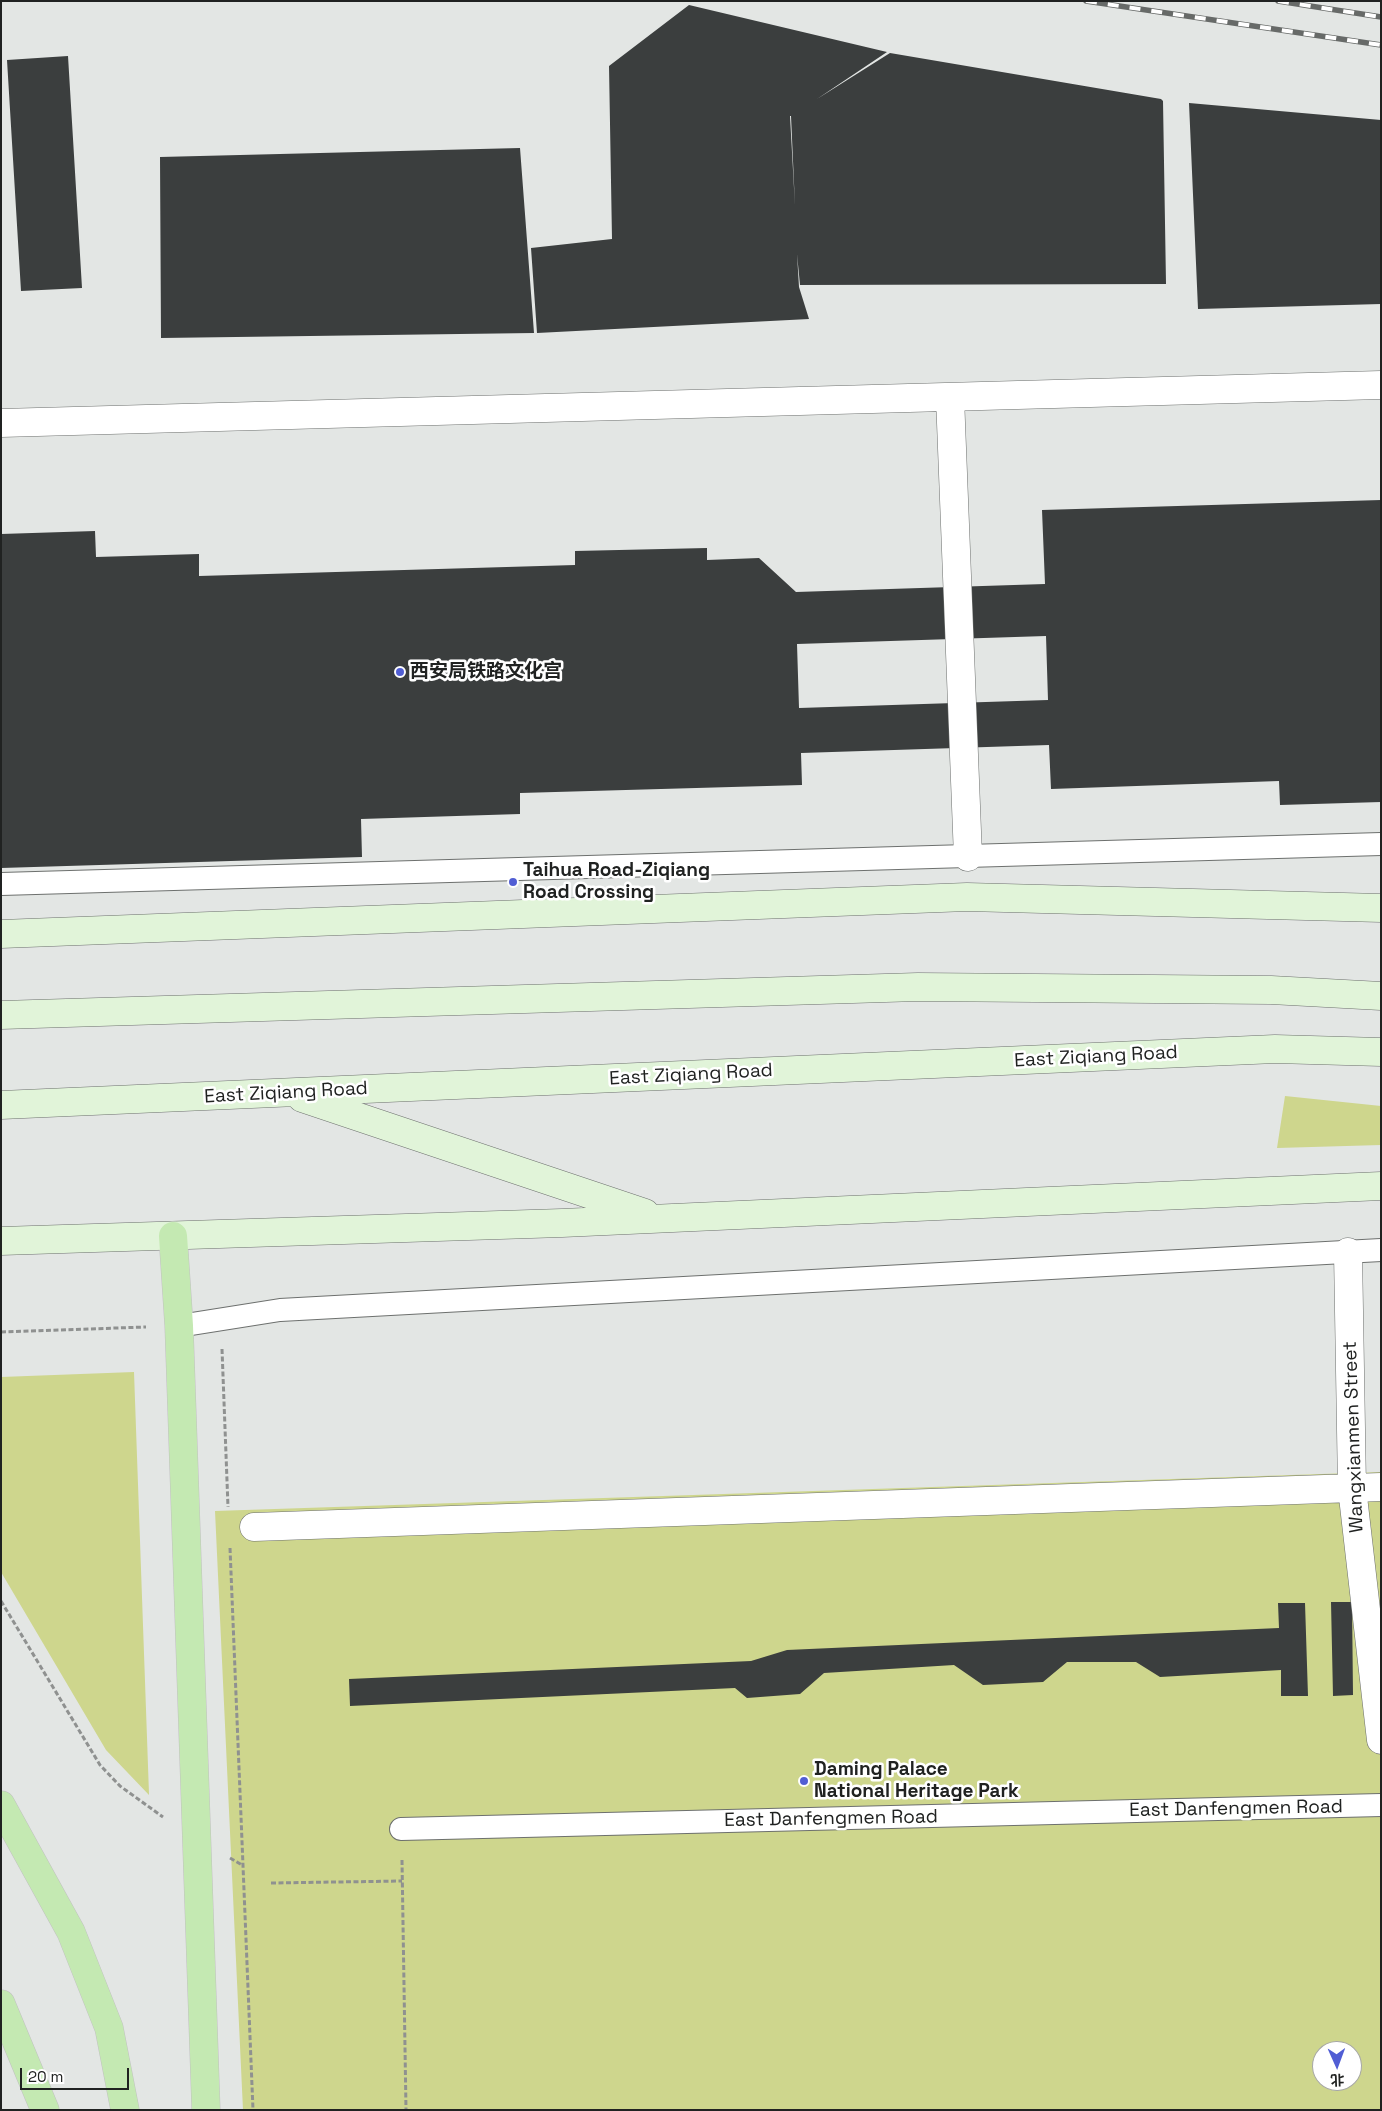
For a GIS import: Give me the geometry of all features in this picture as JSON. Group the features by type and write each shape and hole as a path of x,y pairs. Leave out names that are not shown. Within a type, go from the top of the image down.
{"main road":[{"path":"1,934 967,897 1381,908"},
{"path":"1,1015 918,987 1271,990 1381,996"},
{"name":"East Ziqiang Road","path":"1,1106 1265,1049 1381,1052"},
{"path":"286,1093 661,1219"},
{"path":"1,1240 661,1219 1381,1186"},
{"path":"173,1236 179,1326 206,2110"},
{"path":"1,1805 71,1932 109,2028 125,2110"},
{"path":"1,2004 45,2110"}],"street":[{"path":"1,423 1381,386"},
{"path":"950,397 968,857"},
{"name":"Wangxianmen Street","path":"1348,1252 1352,1488 1381,1740"},
{"path":"254,1527 1381,1487"}],"lane":[{"path":"1,884 1381,844"},
{"path":"179,1326 280,1310 1381,1250"},
{"name":"East Danfengmen Road","path":"401,1829 1381,1805"}],"path":[{"path":"220,1320 228,1516"},
{"path":"1,1332 179,1326"},
{"path":"230,1546 253,2110"},
{"path":"1,1601 100,1765 120,1786 143,1804 243,1865"},
{"path":"401,1829 406,2110"},
{"path":"271,1883 402,1881"}],"green space":[{"path":"1285,1096 1381,1106 1381,1145 1277,1148"},
{"path":"134,1372 149,1795 106,1750 1,1572 1,1377"},
{"name":"Daming Palace National Heritage Park","path":"1381,1472 1381,2110 243,2110 215,1511"}],"building":[{"path":"689,5 887,52 817,99 890,53 1161,99 1163,101 1166,284 800,285 797,254 799,287 809,319 537,333 531,248 612,239 609,66","holes":["790,116 791,116 795,206"]},
{"path":"68,56 82,288 21,291 7,60"},
{"path":"1189,103 1381,120 1381,304 1198,309"},
{"path":"520,148 534,333 161,338 160,157"},
{"name":"西安局铁路文化宫","path":"1381,500 1381,802 1280,805 1279,781 1051,789 1049,745 801,753 802,785 520,793 520,814 361,819 362,857 1,868 1,534 95,531 96,557 199,554 199,576 575,565 575,551 707,548 707,560 759,558 796,592 1045,584 1042,510","holes":["1046,636 1048,700 799,708 797,644"]},
{"path":"1331,1602 1352,1602 1353,1695 1333,1696"},
{"path":"1278,1603 1305,1603 1308,1696 1281,1696 1281,1670 1160,1677 1136,1662 1067,1662 1043,1682 983,1685 954,1665 824,1673 800,1694 747,1698 735,1688 350,1706 349,1679 751,1661 787,1650 1279,1628"}],"railway":[{"path":"1086,1 1381,45"},
{"path":"1278,1 1381,17"}],"place":[{"name":"西安局铁路文化宫","path":"400,672"},
{"name":"Taihua Road-Ziqiang Road Crossing","path":"513,882"},
{"name":"Daming Palace National Heritage Park","path":"804,1781"}]}
